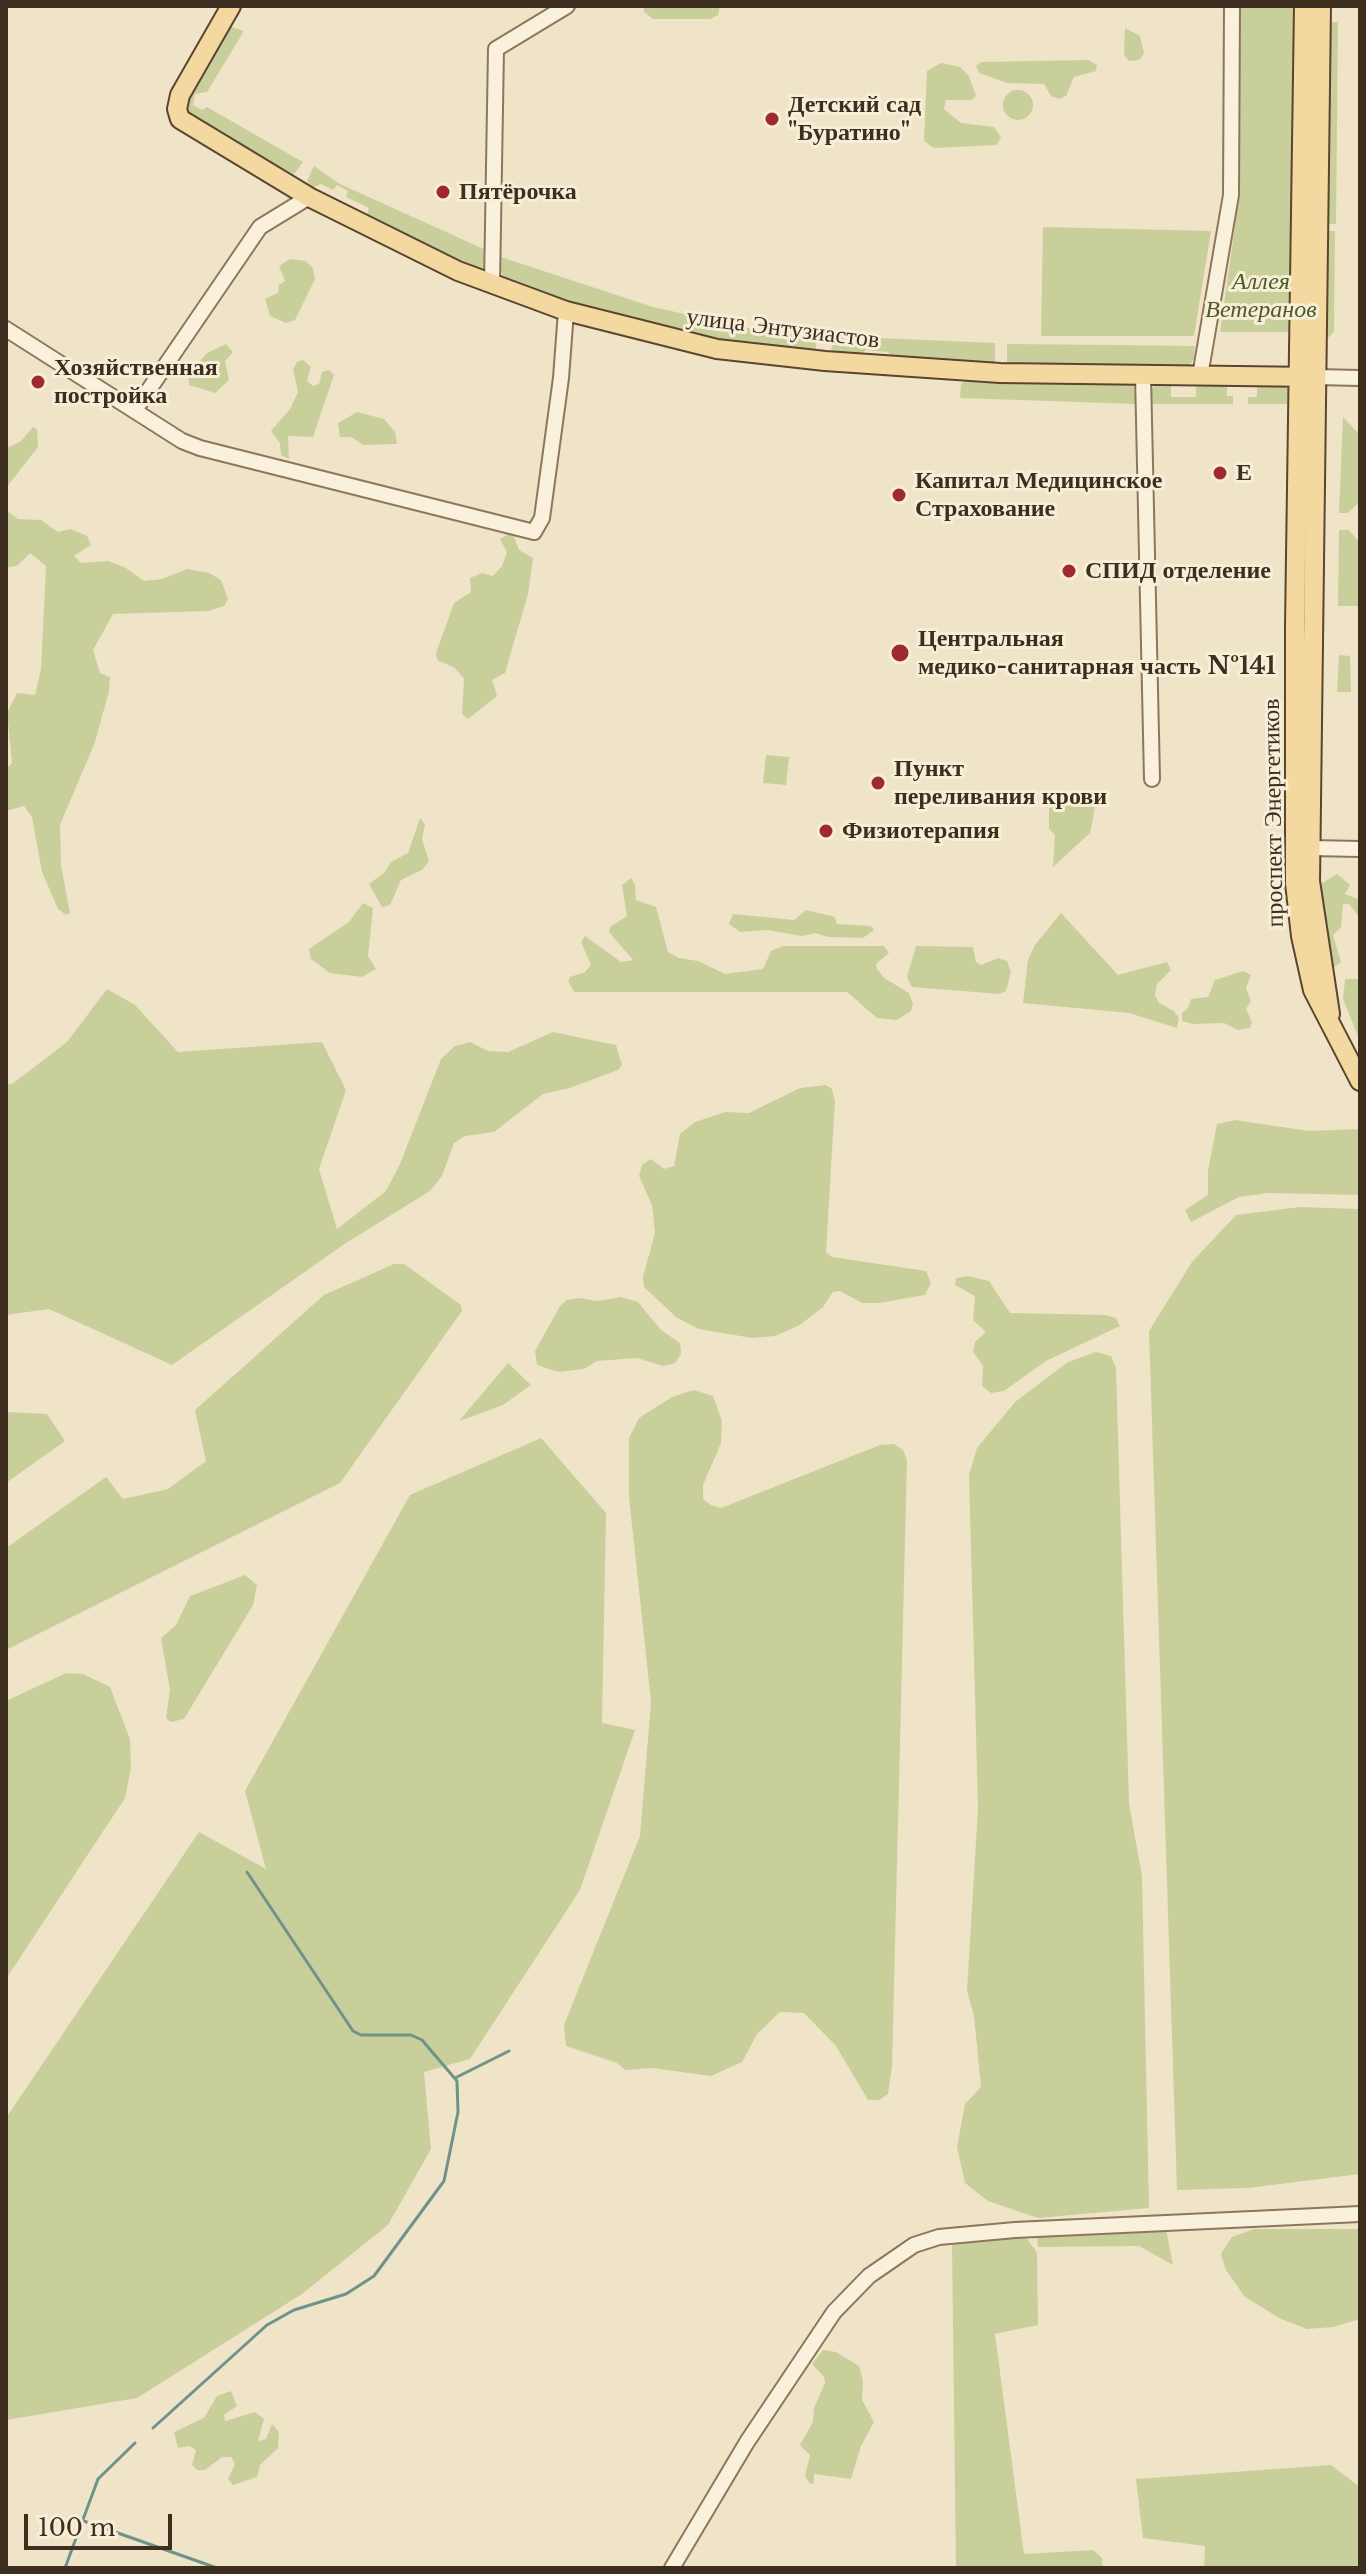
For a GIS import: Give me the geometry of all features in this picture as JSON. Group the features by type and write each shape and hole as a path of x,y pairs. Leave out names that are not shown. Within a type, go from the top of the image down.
{"main road":[{"name":"улица Энтузиастов","path":"231,6 180,95 177,109 185,124 309,197 458,271 566,311 669,339 732,350 1000,373 1307,377"},
{"name":"проспект Энергетиков","path":"1304,6 1307,377 1301,936 1313,990 1360,1081"},
{"name":"проспект Энергетиков","path":"1307,377 1321,6"},
{"name":"проспект Энергетиков","path":"1302,882 1311,848 1304,750"}],"street":[{"path":"492,284 496,49 567,6"},
{"path":"1200,376 1231,195 1232,6"},
{"path":"135,410 260,227 309,197"},
{"path":"6,329 200,448 534,532 542,518 561,378 566,311"},
{"path":"1143,375 1152,779"},
{"name":"улица Энтузиастов","path":"1307,377 1360,378"},
{"path":"1311,848 1360,849"},
{"path":"672,2568 747,2442 820,2330 869,2276 914,2245 939,2237 1015,2230 1360,2214"}],"green space":[{"path":"644,6 720,6 718,15 710,19 653,19 644,12"},
{"name":"Аллея Ветеранов","path":"1239,6 1298,6 1295,332 1220,332 1235,227"},
{"path":"1338,22 1336,224 1327,224 1329,25"},
{"path":"229,26 244,31 207,92 195,94 193,105 202,110 207,107 303,162 294,174 239,148 189,117 185,103"},
{"path":"1125,28 1140,36 1144,54 1139,60 1129,61 1124,55"},
{"path":"1088,60 1097,65 1096,71 1074,77 1066,96 1059,99 1051,96 1044,84 1007,83 979,73 976,66 981,62"},
{"path":"941,63 960,67 969,76 976,96 971,100 946,100 944,109 961,123 994,127 1001,137 997,145 934,148 924,141 927,71"},
{"path":"1018,90 1024,91 1032,99 1032,111 1024,119 1018,120 1012,119 1004,111 1003,105 1004,99 1012,91"},
{"path":"314,166 340,184 488,251 486,276 366,217 369,208 346,197 348,191 337,185 333,190 321,184 312,188 307,181"},
{"path":"1043,227 1211,231 1194,336 1041,336"},
{"path":"1327,231 1335,231 1334,332 1329,337 1326,337"},
{"path":"498,256 653,307 770,333 811,336 817,340 815,353 690,335 595,312 503,280"},
{"path":"290,259 306,261 313,268 315,279 295,320 286,323 270,316 265,299 278,293 279,285 285,281 279,266"},
{"path":"833,336 995,343 995,366 893,359 888,352 866,350 856,356 831,355"},
{"path":"226,344 233,352 225,361 229,380 215,393 189,385 188,375 207,353"},
{"path":"1007,344 1195,346 1194,359 1188,367 1007,366"},
{"path":"303,360 311,367 307,381 313,386 319,384 322,372 329,370 334,375 313,437 288,436 289,459 281,455 280,443 271,431 290,409 298,392 293,370 297,362"},
{"path":"968,379 1131,384 1137,389 1137,404 960,398 961,384"},
{"path":"1156,385 1171,385 1171,397 1196,397 1196,386 1227,386 1227,396 1233,396 1233,404 1149,404 1149,391"},
{"path":"1257,386 1289,386 1294,404 1248,404 1248,397 1257,397"},
{"path":"357,412 384,419 395,432 397,444 363,445 351,437 340,437 338,423"},
{"path":"1343,417 1360,435 1360,501 1348,513 1339,513"},
{"path":"33,427 37,429 38,447 6,488 6,448 20,442"},
{"path":"6,510 18,519 41,520 58,532 71,529 87,536 91,545 74,556 81,563 108,561 126,568 144,581 162,579 187,569 209,573 221,580 228,599 224,606 208,611 113,614 93,650 100,673 110,677 109,691 95,742 60,825 61,865 70,913 66,915 58,909 42,872 32,817 24,806 6,811 6,769 12,763 7,713 17,693 35,695 41,669 46,566 30,553 18,565 6,568"},
{"path":"1339,530 1349,530 1360,543 1360,606 1338,606"},
{"path":"512,532 519,550 533,558 528,594 505,673 492,680 497,696 468,719 462,714 464,679 455,668 437,660 436,653 454,603 471,592 470,578 482,573 493,576 502,566 507,552 500,539"},
{"path":"1339,655 1350,656 1351,692 1337,692"},
{"path":"766,755 789,757 786,785 763,783"},
{"path":"1082,791 1095,808 1090,833 1053,867 1055,835 1049,829 1049,808 1071,805"},
{"path":"420,818 425,824 422,839 429,861 422,870 401,880 390,905 382,907 369,884 385,872 391,862 408,853"},
{"path":"1337,874 1350,885 1345,894 1360,900 1360,918 1349,904 1343,904 1341,927 1333,935 1341,962 1332,969 1325,949 1323,905 1318,886"},
{"path":"631,878 636,900 656,907 668,952 679,958 698,961 725,974 763,969 771,951 783,946 884,946 889,953 876,964 877,969 884,978 909,993 913,1004 911,1011 897,1020 877,1018 847,992 574,992 568,981 570,977 585,972 591,965 581,942 585,936 621,962 633,960 609,932 610,927 627,916 622,885"},
{"path":"363,903 373,908 368,956 376,969 362,977 330,973 311,959 309,949 349,922"},
{"path":"806,910 835,917 837,924 871,926 874,930 863,938 829,937 815,933 802,936 767,930 740,932 729,924 733,914 794,920"},
{"path":"1061,913 1118,975 1167,962 1171,970 1157,984 1155,995 1159,1003 1174,1011 1179,1018 1177,1028 1129,1013 1023,1003 1028,960 1035,945"},
{"path":"916,946 973,947 976,962 981,965 998,958 1007,961 1011,972 1006,991 999,994 912,987 907,977"},
{"path":"1243,971 1251,975 1246,988 1251,1001 1246,1009 1252,1022 1250,1028 1238,1030 1224,1023 1193,1024 1182,1021 1182,1013 1191,999 1208,997 1215,980"},
{"path":"1345,979 1360,979 1360,1041 1343,999"},
{"path":"107,989 135,1005 178,1052 322,1042 346,1090 319,1169 337,1229 386,1191 400,1164 441,1059 455,1046 470,1042 488,1051 508,1052 553,1032 616,1045 622,1065 618,1070 570,1088 543,1094 494,1132 465,1136 454,1143 442,1176 430,1191 346,1243 172,1365 49,1309 6,1315 6,1084 12,1084 67,1042"},
{"path":"826,1085 832,1089 835,1101 826,1252 832,1257 926,1271 931,1283 925,1295 862,1303 840,1291 833,1292 823,1307 800,1325 775,1336 752,1338 699,1329 677,1318 644,1287 643,1277 655,1233 652,1205 639,1176 642,1165 651,1159 664,1169 674,1166 680,1134 695,1122 725,1112 749,1113 800,1088"},
{"path":"1235,1120 1309,1131 1360,1129 1360,1195 1268,1193 1239,1197 1191,1222 1185,1210 1208,1195 1208,1171 1217,1124"},
{"path":"1300,1207 1360,1209 1360,2174 1248,2188 1177,2190 1149,1331 1192,1262 1236,1215"},
{"path":"394,1264 404,1264 461,1305 462,1311 340,1483 6,1650 6,1548 106,1477 123,1499 168,1489 206,1461 195,1410 324,1295"},
{"path":"968,1276 989,1281 1010,1313 1106,1315 1116,1318 1120,1326 1046,1361 1004,1391 991,1393 982,1386 983,1366 973,1352 975,1342 986,1332 973,1320 975,1296 955,1285 956,1278"},
{"path":"621,1297 638,1302 661,1330 680,1343 681,1354 675,1363 663,1366 637,1358 597,1361 584,1369 558,1372 537,1365 535,1351 560,1306 567,1300 580,1298 597,1301"},
{"path":"1096,1352 1111,1356 1116,1368 1129,1804 1142,1876 1149,2208 1038,2218 988,2201 965,2183 957,2147 965,2104 981,2087 974,2016 967,1991 978,1808 969,1475 977,1448 1015,1402 1068,1362"},
{"path":"508,1363 531,1385 503,1405 459,1421"},
{"path":"694,1390 713,1396 722,1421 721,1443 703,1485 703,1499 711,1505 721,1508 880,1445 894,1444 903,1450 907,1460 892,2067 888,2094 879,2100 868,2100 836,2046 804,2013 780,2012 757,2034 742,2062 711,2076 652,2068 625,2070 617,2063 566,2046 564,2025 640,1836 651,1702 629,1497 629,1438 639,1418 672,1397"},
{"path":"6,1412 47,1414 65,1441 6,1483"},
{"path":"541,1438 606,1513 602,1723 635,1730 580,1890 470,2059 424,2072 431,2149 388,2225 302,2294 137,2398 6,2420 6,2118 199,1832 266,1869 245,1791 410,1495"},
{"path":"245,1575 257,1585 253,1605 184,1719 171,1722 166,1718 170,1690 161,1638 176,1625 190,1596"},
{"path":"66,1673 83,1674 110,1687 130,1739 131,1768 125,1798 6,1979 6,1701"},
{"path":"1166,2229 1173,2265 1139,2246 1038,2247 1037,2236"},
{"path":"1254,2229 1360,2229 1360,2319 1333,2327 1307,2329 1281,2319 1245,2297 1226,2270 1221,2254 1232,2237"},
{"path":"1024,2234 1037,2253 1038,2325 995,2334 1024,2554 1093,2550 1102,2558 1103,2568 956,2568 952,2245"},
{"path":"823,2350 836,2352 859,2366 863,2381 862,2400 874,2422 861,2446 851,2479 814,2474 814,2483 810,2484 805,2476 810,2455 800,2445 813,2422 814,2408 825,2383 824,2377 812,2364"},
{"path":"231,2391 237,2406 224,2415 225,2421 255,2412 264,2419 258,2441 266,2439 272,2424 279,2432 278,2448 260,2465 257,2477 233,2485 228,2479 235,2464 231,2457 222,2457 205,2470 197,2470 192,2465 196,2450 189,2446 178,2448 174,2432 204,2418 217,2396"},
{"path":"1331,2465 1360,2487 1360,2568 1204,2568 1205,2546 1143,2538 1136,2479"}],"waterway":[{"path":"153,2428 267,2325 294,2310 346,2294 374,2276 444,2181 458,2112 457,2081 422,2040 411,2035 361,2035 353,2031 247,1872"},
{"path":"455,2078 509,2051"},
{"path":"65,2568 98,2479 135,2443"},
{"path":"81,2520 217,2568"}],"place":[{"name":"Детский сад \"Буратино\"","path":"772,119"},
{"name":"Пятёрочка","path":"443,192"},
{"name":"Хозяйственная постройка","path":"38,382"},
{"name":"Е","path":"1220,473"},
{"name":"Капитал Медицинское Страхование","path":"899,495"},
{"name":"СПИД отделение","path":"1069,571"},
{"name":"Центральная медико-санитарная часть №141","path":"900,653"},
{"name":"Пункт переливания крови","path":"878,783"},
{"name":"Физиотерапия","path":"826,831"}]}
